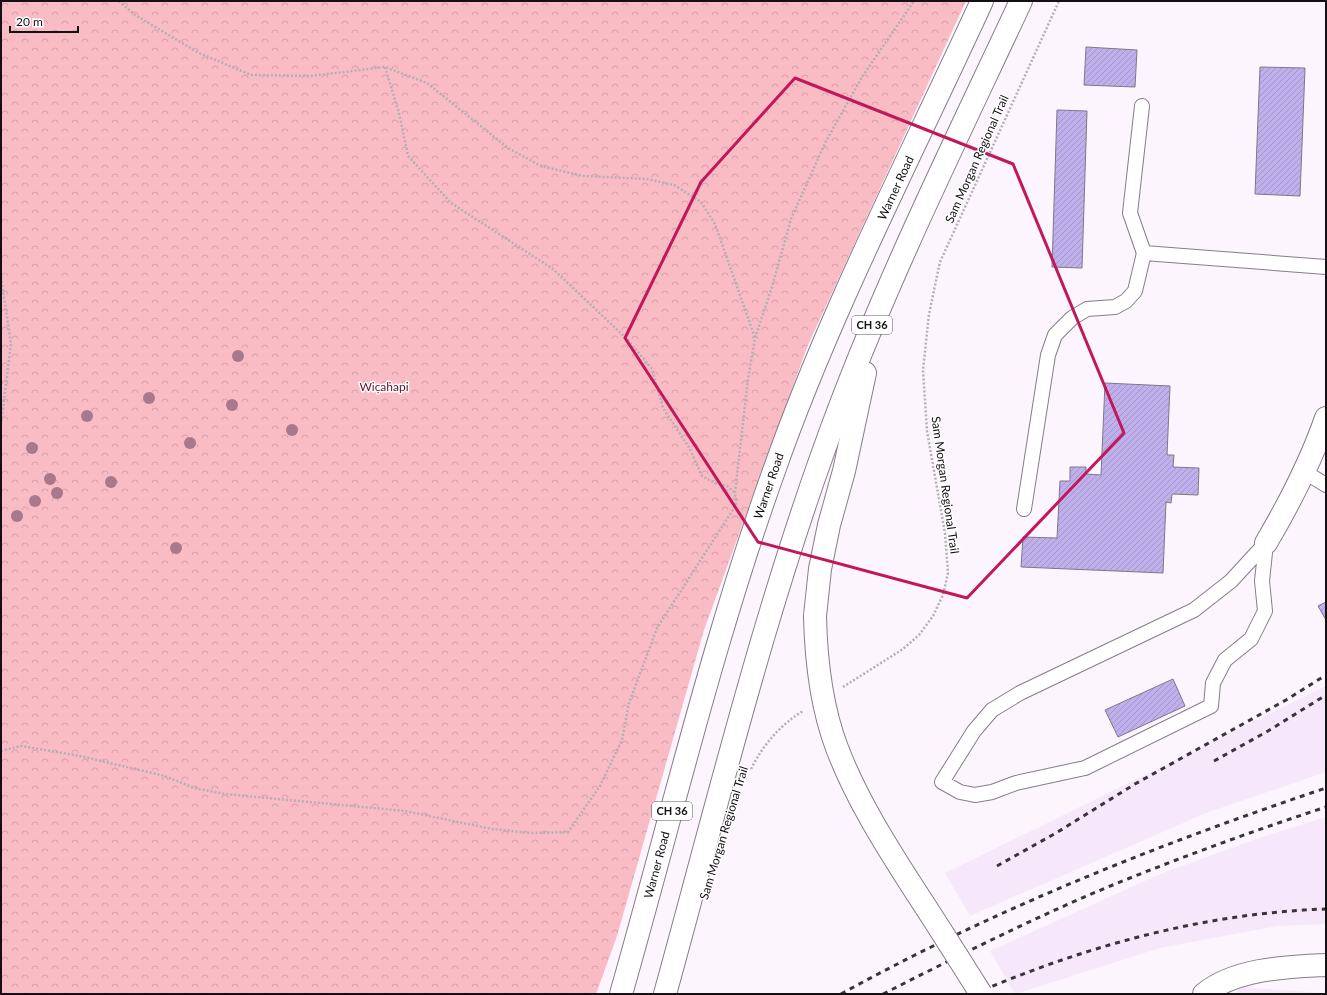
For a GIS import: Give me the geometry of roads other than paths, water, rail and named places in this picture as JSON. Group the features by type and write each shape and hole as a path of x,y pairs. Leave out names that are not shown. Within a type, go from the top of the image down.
{"main road":[{"name":"Warner Road","path":"621,994 723,628 775,466 842,303 982,1"},
{"name":"CH 36","path":"665,994 755,663 816,474 879,308 1021,1"},
{"path":"879,308 844,471 829,525 820,569 815,616 818,668 836,746 849,778 887,847 981,994"},
{"path":"1266,543 1303,471 1326,418"},
{"path":"1204,994 1224,981 1244,975 1274,970 1326,965"}],"lane":[{"path":"1024,510 1048,355 1055,334 1072,318 1087,309 1115,307 1126,301 1135,291 1144,253 1130,213 1142,106"},
{"path":"1144,253 1326,267"},
{"path":"1303,471 1326,485"},
{"path":"1266,543 1262,581 1265,611 1251,639 1224,660 1213,683 1211,706 1085,768 1016,783 992,792 975,795 960,792 942,782 974,731 992,710 1020,693 1194,610 1231,581 1266,543"}],"railway":[{"path":"997,866 1056,833 1135,784 1286,700 1326,675"},
{"path":"1214,761 1268,731 1326,695"},
{"path":"841,994 958,934 1079,880 1201,832 1326,788"},
{"path":"883,994 1008,932 1103,889 1254,831 1326,807"},
{"path":"974,994 1059,961 1146,935 1236,917 1326,909"}],"park label":[{"name":"Wic̣aḣapi","path":"384,387"}]}
